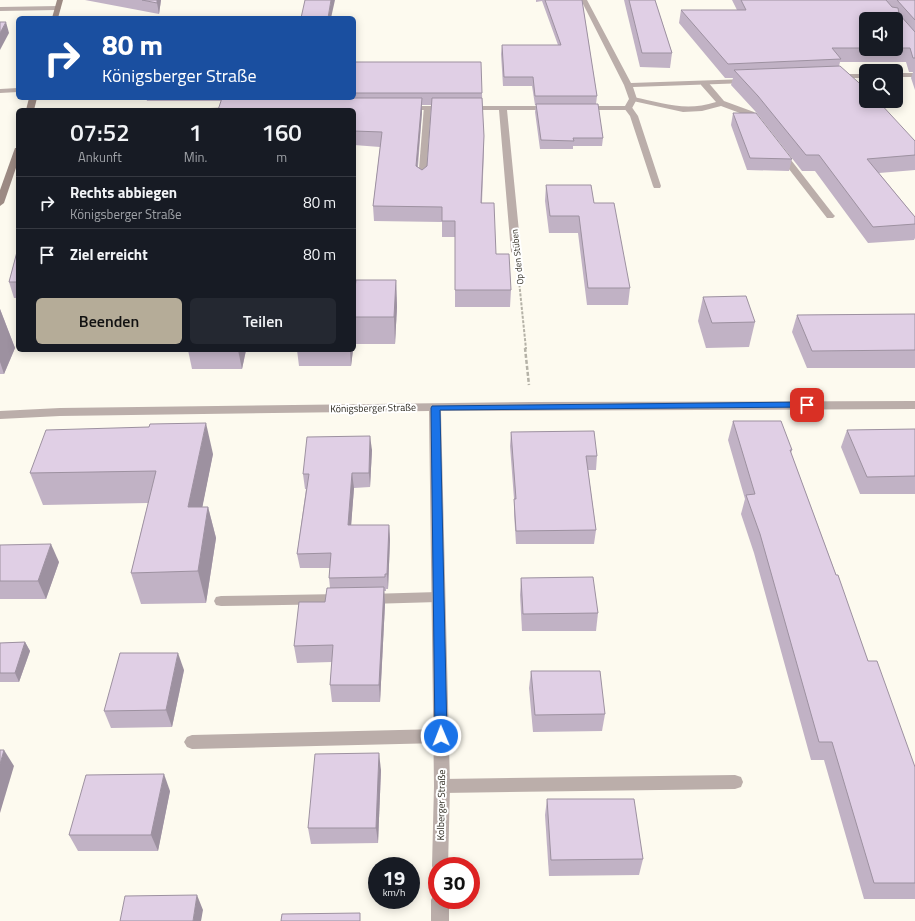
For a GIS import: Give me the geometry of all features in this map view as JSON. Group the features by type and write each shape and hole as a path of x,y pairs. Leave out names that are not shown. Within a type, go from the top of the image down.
{"street":[{"path":"56,16 60,0"},
{"path":"584,0 628,85 633,99 628,108"},
{"path":"0,8 58,8"},
{"path":"903,75 915,75"},
{"path":"839,76 850,86"},
{"path":"823,77 859,76"},
{"path":"628,85 752,81"},
{"path":"704,83 720,103 751,114 765,132"},
{"path":"0,91 16,90"},
{"path":"633,99 683,110 702,109 720,103"},
{"path":"396,108 561,108"},
{"path":"422,181 427,108"},
{"name":"Op den Stüben","path":"503,108 516,252"},
{"path":"576,108 628,108"},
{"path":"628,108 634,116 657,186"},
{"path":"774,144 830,216"},
{"path":"0,203 16,156"},
{"name":"Königsberger Straße","path":"0,415 60,412 531,406 915,404"},
{"name":"Kolberger Straße","path":"435,408 442,786 440,857"},
{"path":"221,601 438,598"},
{"path":"192,742 441,736"},
{"path":"442,786 735,782"},
{"path":"440,909 440,921"}],"path":[{"name":"Op den Stüben","path":"516,252 531,406"}],"building":[{"path":"142,0 157,0 157,3"},
{"path":"305,0 331,0 328,16 301,16"},
{"path":"545,0 582,0 597,96 535,96 533,77 504,77 502,45 561,45"},
{"path":"629,0 655,0 672,53 642,53"},
{"path":"741,0 886,0 892,7 898,8 899,12 859,12 859,48 832,48 841,59 728,64 681,10 746,10"},
{"path":"897,0 915,0 915,20"},
{"path":"903,18 915,32 915,58 913,58 910,48 903,48"},
{"path":"0,22 6,22 0,33"},
{"path":"356,62 481,62 482,93 356,93"},
{"path":"840,66 859,83 859,108 884,108 915,141 915,155 867,159 915,217 915,224 873,227 819,155 806,155 758,96 734,70"},
{"path":"356,98 422,98 416,166 422,170 427,166 432,98 482,98 484,136 481,203 494,203 496,254 509,254 511,290 455,290 455,221 442,221 442,207 373,206 382,132 356,131 356,108 219,108 221,100 356,100"},
{"path":"536,104 598,104 603,138 573,138 574,141 541,140"},
{"path":"733,113 756,113 792,159 750,158"},
{"path":"546,185 591,185 594,203 614,203 630,288 588,288 579,216 550,216"},
{"path":"16,256 16,282 9,282"},
{"path":"356,280 396,280 394,317 356,317"},
{"path":"746,296 755,322 712,323 703,297"},
{"path":"915,314 915,350 812,351 797,315"},
{"path":"733,421 781,421 792,450 790,450 836,575 838,575 868,661 877,661 915,767 915,883 874,883 832,742 819,742 760,534 746,495 755,494"},
{"path":"206,423 188,507 208,507 198,571 131,573 156,471 30,473 46,430 149,427 150,424"},
{"path":"915,429 915,476 867,477 847,430"},
{"path":"594,431 597,456 586,456 596,530 516,531 514,499 516,499 511,432"},
{"path":"370,436 369,473 352,473 348,525 389,525 387,574 385,574 385,577 329,578 331,553 297,554 309,474 303,474 307,437"},
{"path":"51,544 38,581 0,581 0,545"},
{"path":"593,577 598,613 523,614 521,578"},
{"path":"384,587 379,685 330,685 333,645 294,646 299,602 325,602 327,588"},
{"path":"25,642 15,673 0,673 0,643"},
{"path":"120,653 178,653 166,710 104,711"},
{"path":"531,671 600,671 605,714 535,715"},
{"path":"0,750 4,750 0,764"},
{"path":"379,753 376,828 308,828 315,754"},
{"path":"164,774 151,835 69,835 86,775"},
{"path":"547,799 634,799 643,859 551,860"},
{"path":"197,895 193,921 120,921 125,896"},
{"path":"360,913 360,921 281,921 282,914"}],"route":[{"path":"441,736 435,408 531,406 807,405"}]}
